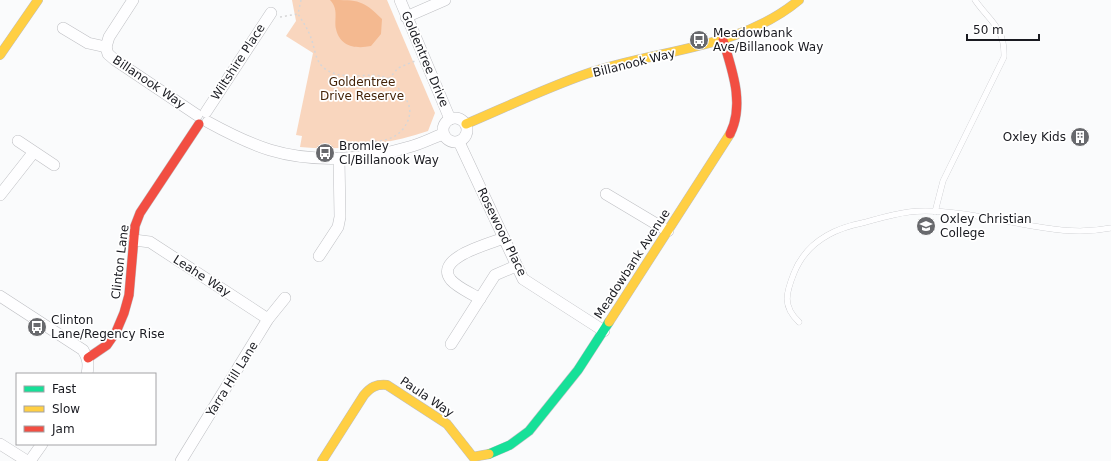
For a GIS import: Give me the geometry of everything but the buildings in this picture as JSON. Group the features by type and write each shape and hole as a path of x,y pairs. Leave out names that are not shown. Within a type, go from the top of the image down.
{"street":[{"path":"0,55 38,0"},
{"path":"106,47 109,37 133,0"},
{"name":"Goldentree Drive","path":"400,0 450,119"},
{"path":"406,17 445,0"},
{"name":"Billanook Way","path":"466,124 587,74 743,34 766,23 787,10 799,0"},
{"name":"Wiltshire Place","path":"202,118 275,15"},
{"name":"Billanook Way","path":"64,28 88,43 106,47 108,54 115,60 202,118 250,143 270,150 291,155 339,158 409,147 443,134"},
{"name":"Meadowbank Avenue","path":"471,459 510,445 529,431 578,370 731,133 736,122 737,93 723,40"},
{"name":"Clinton Lane","path":"88,358 107,345 116,332 124,313 131,280 135,226 140,213 202,118"},
{"path":"450,119 461,119 466,124 467,135 459,142 448,140 443,134 445,123 450,119"},
{"path":"18,141 33,153 54,165"},
{"name":"Rosewood Place","path":"459,142 523,279 533,287 604,331"},
{"path":"0,195 33,153"},
{"path":"319,256 338,227 340,217 339,158"},
{"path":"606,194 668,231"},
{"path":"480,299 452,281 448,275 447,268 450,262 458,256 504,238"},
{"name":"Leahe Way","path":"134,240 150,242 268,319"},
{"path":"451,344 495,276 516,266"},
{"path":"0,296 83,350 88,358 89,366 87,373"},
{"name":"Yarra Hill Lane","path":"181,461 268,319 285,298"},
{"name":"Paula Way","path":"322,461 364,395 370,387 378,384 388,385 447,424 471,459"},
{"path":"0,444 27,461"},
{"path":"30,461 41,445"}],"lane":[{"path":"935,212 943,181 1004,57 1004,41 998,29 991,17 975,0"},
{"path":"798,322 790,314 786,302 789,286 795,270 817,241 847,226 909,212 935,212 983,217 1056,231 1078,232 1111,228"}],"path":[{"path":"301,0 298,14 311,37 318,62 324,68 345,76 373,76 389,79 402,93 411,111 408,120 396,137 383,141 363,142 358,145 357,156"},
{"path":"275,15 298,14"},
{"path":"389,79 398,68 424,57"}],"green space":[{"name":"Goldentree Drive Reserve","path":"292,0 387,0 435,113 428,131 396,140 364,146 333,148 300,147 302,136 296,135 313,53 286,36 296,21"}],"shaded area":[{"path":"330,0 360,2 370,8 382,19 381,34 371,46 354,47 341,40 336,29 336,14 333,3"}],"traffic: fast":[{"path":"489,454 510,445 529,431 578,370 609,322"}],"traffic: slow":[{"path":"0,55 38,0"},
{"path":"466,124 571,79 613,66 724,39 751,29 776,17 799,0"},
{"path":"609,322 730,134"},
{"path":"322,461 364,395 369,390 380,385 387,385 447,424 473,457 489,454"}],"traffic: jam":[{"path":"723,40 736,87 737,99 734,123 730,134"},
{"path":"88,358 107,345 116,332 124,313 129,295 135,226 140,213 199,124"}],"place":[{"name":"Meadowbank Ave/Billanook Way","path":"699,40"},
{"name":"Oxley Kids","path":"1080,137"},
{"name":"Bromley Cl/Billanook Way","path":"325,153"},
{"name":"Oxley Christian College","path":"926,226"},
{"name":"Clinton Lane/Regency Rise","path":"37,327"}]}
